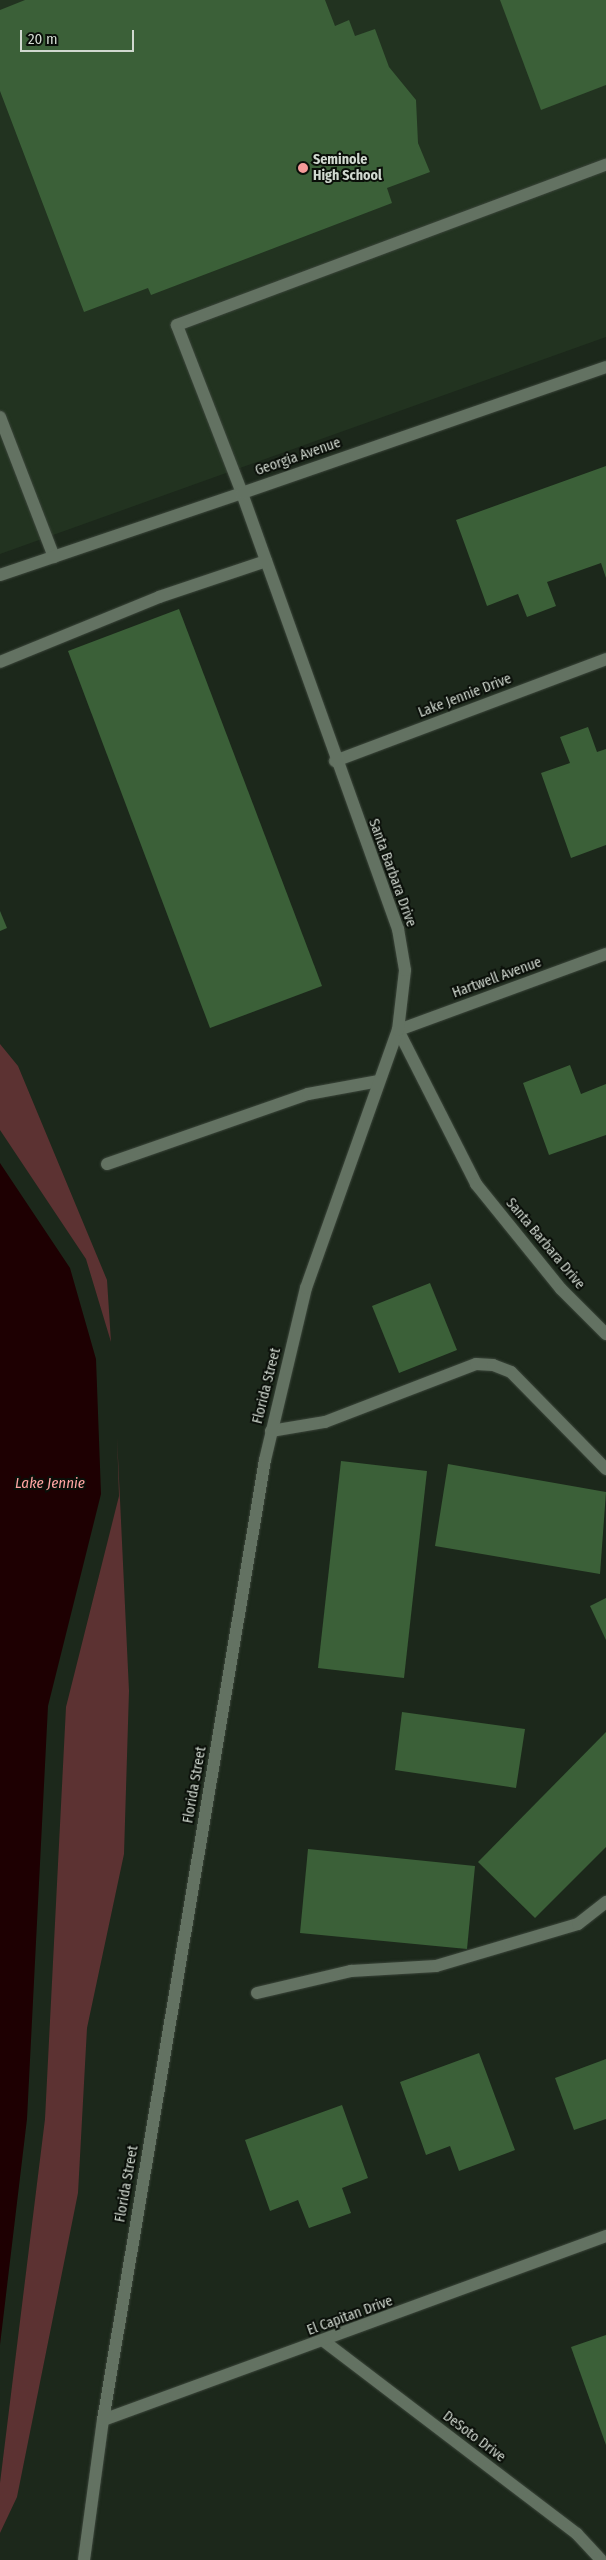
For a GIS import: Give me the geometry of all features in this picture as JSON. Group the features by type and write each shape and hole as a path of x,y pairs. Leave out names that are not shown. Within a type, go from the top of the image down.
{"street":[{"name":"Santa Barbara Drive","path":"606,166 178,325 242,492 335,761 398,929 405,970 398,1030 476,1184 562,1289 606,1334"},
{"name":"Georgia Avenue","path":"0,575 606,366"},
{"path":"0,417 54,557"},
{"path":"0,662 159,597 266,561"},
{"name":"Lake Jennie Drive","path":"335,761 606,659"},
{"name":"Hartwell Avenue","path":"398,1030 606,954"},
{"name":"Florida Street","path":"84,2560 103,2420 271,1431 306,1288 398,1030"},
{"path":"107,1164 308,1094 379,1081"},
{"path":"271,1431 325,1422 476,1364 493,1365 511,1372 606,1468"},
{"path":"257,1993 351,1971 445,1963 578,1924 606,1902"},
{"name":"El Capitan Drive","path":"103,2420 326,2342 606,2236"},
{"name":"DeSoto Drive","path":"326,2342 577,2534 601,2560"}],"shaded area":[{"name":"Seminole High School","path":"0,0 606,0 606,337 0,554"},
{"path":"0,1044 18,1066 107,1280 111,1342 86,1259 0,1130"},
{"path":"117,1436 129,1691 124,1854 87,2028 78,2193 17,2497 0,2533 0,2483 45,2119 66,1707 119,1496"}],"water":[{"name":"Lake Jennie","path":"0,1163 70,1268 96,1359 101,1494 48,1706 27,2119 0,2345"}],"building":[{"path":"25,0 325,0 335,26 349,20 355,36 375,29 389,67 416,100 418,143 430,172 387,188 392,203 151,295 148,288 84,312 0,91 0,10"},
{"path":"500,0 606,0 606,85 541,110"},
{"path":"606,466 606,578 601,563 547,582 556,606 527,617 518,594 487,606 456,520"},
{"path":"179,609 322,986 210,1028 68,651"},
{"path":"588,727 597,752 606,749 606,845 571,858 541,773 570,763 560,737"},
{"path":"0,911 7,928 0,931"},
{"path":"570,1065 581,1094 606,1084 606,1135 549,1155 523,1083"},
{"path":"430,1283 457,1350 399,1373 372,1306"},
{"path":"341,1461 427,1471 404,1678 318,1668"},
{"path":"448,1464 606,1492 600,1574 435,1546"},
{"path":"606,1598 606,1640 590,1606"},
{"path":"402,1712 525,1729 516,1788 395,1770"},
{"path":"606,1732 606,1847 535,1918 478,1862"},
{"path":"308,1849 475,1866 467,1949 300,1933"},
{"path":"479,2053 515,2150 459,2171 450,2146 426,2155 400,2082"},
{"path":"606,2059 606,2119 574,2130 555,2078"},
{"path":"342,2105 368,2178 342,2188 351,2213 309,2228 298,2200 270,2211 245,2140"},
{"path":"606,2335 606,2445 571,2347"}],"place":[{"name":"Seminole High School","path":"303,168"}]}
